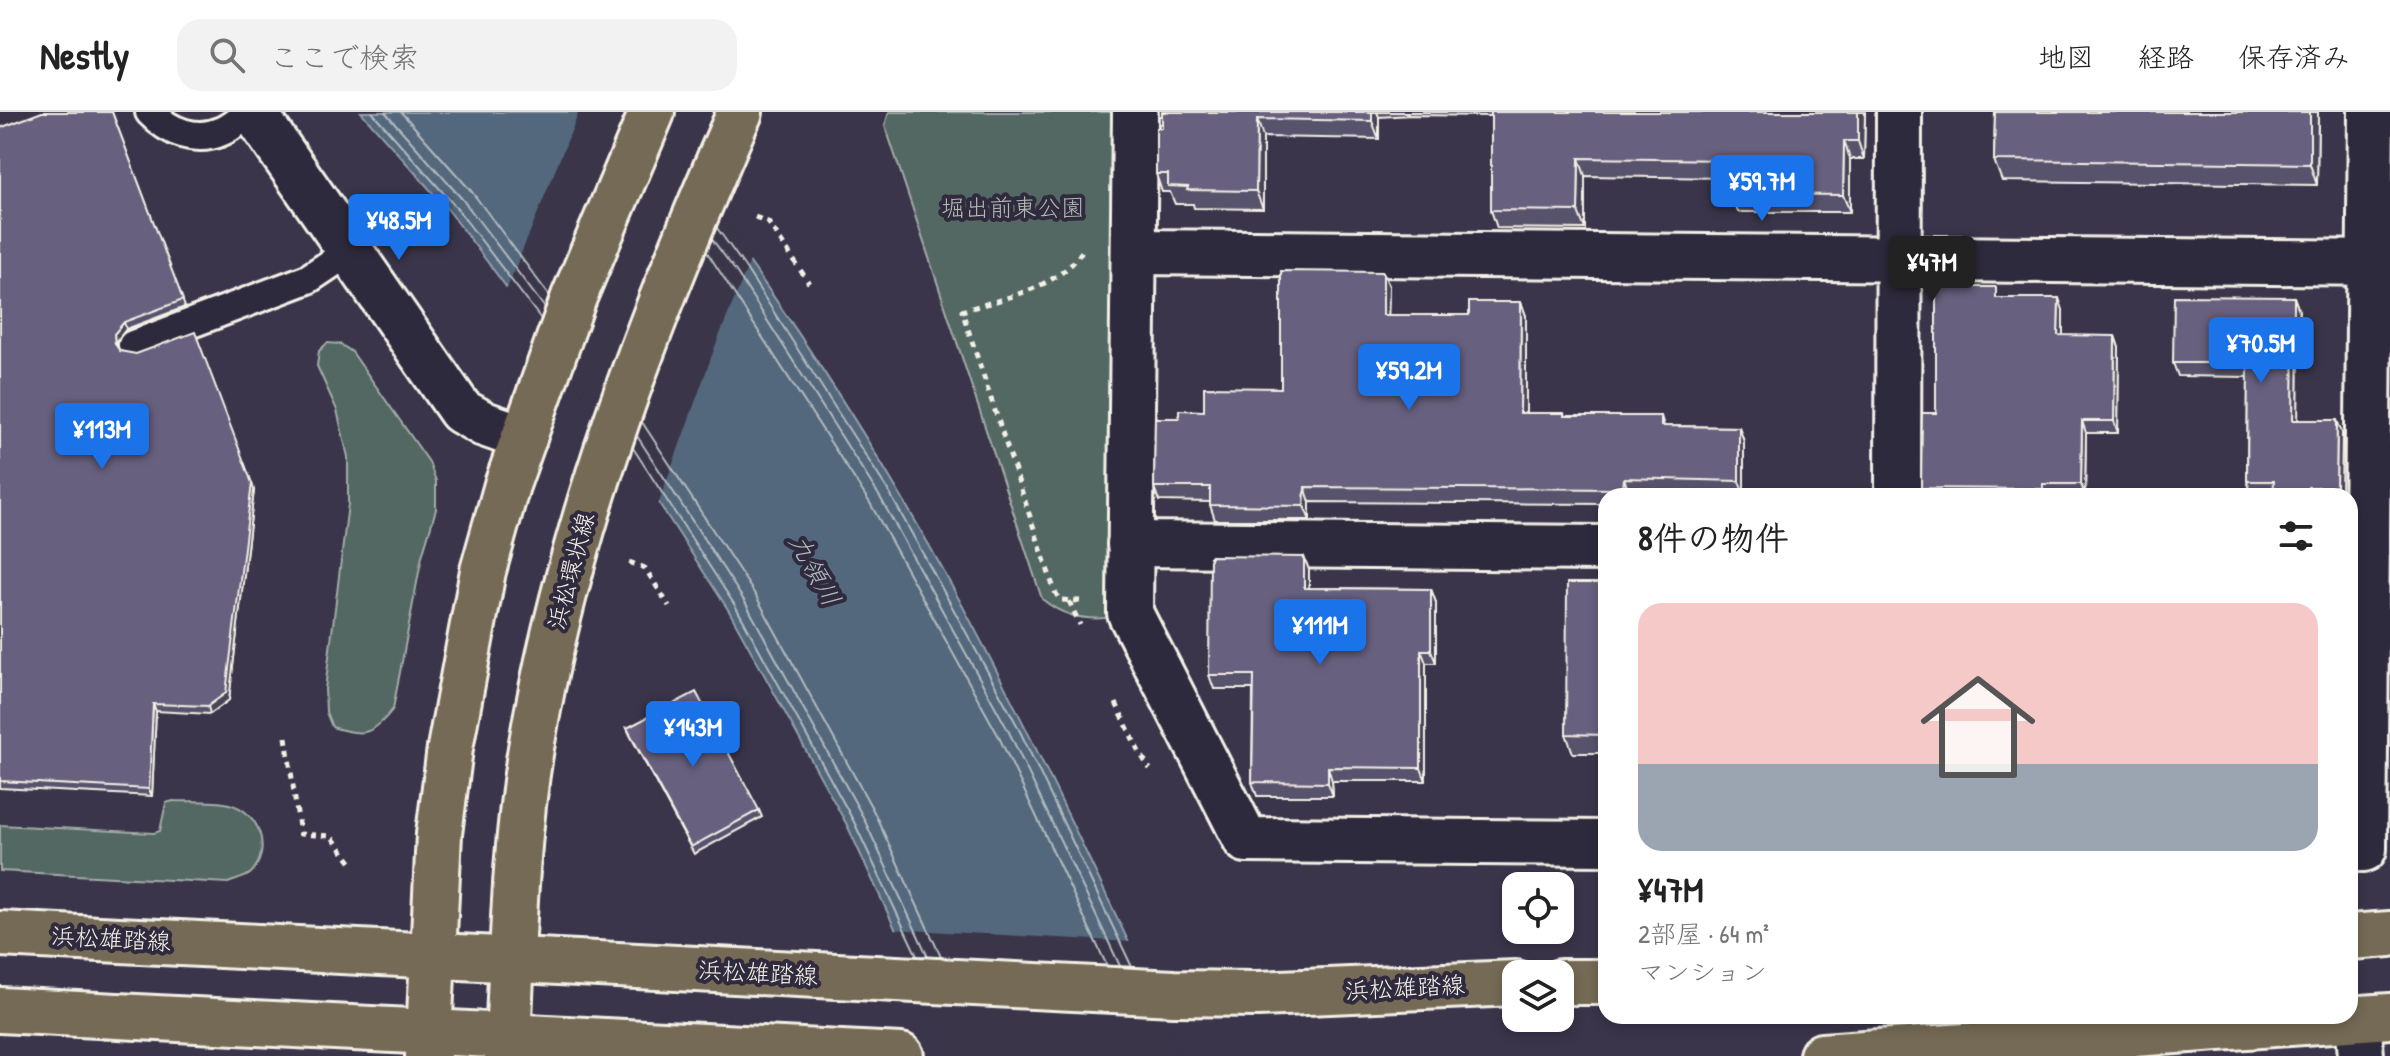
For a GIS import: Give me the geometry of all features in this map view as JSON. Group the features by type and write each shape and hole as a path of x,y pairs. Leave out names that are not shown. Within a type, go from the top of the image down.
{"main road":[{"path":"428,1044 439,834 466,658 483,571 507,485 574,297 652,112"},
{"name":"浜松環状線","path":"508,1046 518,853 531,750 563,597 597,476 654,320 740,112"},
{"name":"浜松雄踏線","path":"0,934 1174,993 1272,994 1502,984"},
{"path":"2358,936 2390,934"},
{"path":"1574,982 1598,982"},
{"path":"0,1010 428,1044 901,1056"},
{"path":"1822,1056 2370,1030"}],"street":[{"path":"252,112 461,411 484,424 530,420"},
{"path":"1135,112 1130,613 1246,840 1598,843"},
{"path":"1898,488 1899,112"},
{"path":"2358,849 2364,849 2358,534 2380,263 2371,112"},
{"path":"1134,252 2380,263"},
{"path":"1130,544 1598,548"}],"lane":[{"path":"150,112 174,131 198,137 223,131 252,112"},
{"path":"133,345 308,279 350,251"}],"path":[{"path":"755,217 768,222 809,283"},
{"path":"1088,242 1064,271 1048,281 962,311 1055,592 1060,600 1130,602"},
{"path":"629,562 645,568 669,606"},
{"path":"286,737 300,834 331,836 352,863"}],"green space":[{"name":"堀出前東公園","path":"889,112 1112,112 1106,618 1072,615 1042,599 885,125"},
{"path":"327,343 340,344 352,352 429,462 436,481 436,509 422,556 393,709 373,729 360,733 332,727 326,712 325,689 348,504 348,457 337,410 317,366 319,351"},
{"path":"166,803 229,804 248,814 260,832 262,843 258,864 251,873 228,883 0,871 0,825 154,833 160,831"}],"water":[{"name":"九領川","path":"361,112 642,112 805,344 896,488 993,663 1138,962 950,1047 847,825 729,611 596,406 449,211"}],"pier":[{"path":"579,112 647,112 752,256 716,344 657,508 593,408 505,293"},
{"path":"891,929 1133,942 1180,1056 949,1056"}],"building":[{"path":"42,112 112,112 183,300 124,322 114,334 115,344 120,351 136,354 195,332 252,483 226,693 208,706 153,704 149,789 0,781 0,128"},
{"path":"1162,112 1372,112 1372,121 1257,119 1256,191 1187,190 1188,187 1168,186 1168,174 1156,174 1156,128 1162,128"},
{"path":"1491,112 1858,112 1858,141 1844,141 1843,195 1731,194 1731,160 1579,158 1578,211 1491,210"},
{"path":"1995,112 2310,112 2310,164 1994,160"},
{"path":"1281,271 1383,272 1383,315 1469,315 1469,302 1521,302 1520,413 1661,416 1661,426 1739,427 1739,481 1624,478 1623,488 1598,489 1305,487 1304,506 1210,505 1210,487 1154,487 1155,418 1179,418 1179,410 1204,411 1204,387 1281,388"},
{"path":"1936,287 1996,287 1996,298 2059,298 2058,335 2115,336 2114,421 2082,421 2081,484 2043,484 2043,488 1921,488 1922,413 1936,413"},
{"path":"2174,296 2294,297 2293,420 2337,420 2336,487 2274,488 2274,481 2247,481 2248,363 2173,363"},
{"path":"1210,556 1304,557 1304,588 1431,589 1431,650 1421,650 1421,768 1328,767 1328,783 1252,782 1254,675 1209,675"},
{"path":"1567,583 1598,583 1598,735 1566,734"},
{"path":"696,692 759,810 691,847 627,728"}]}
